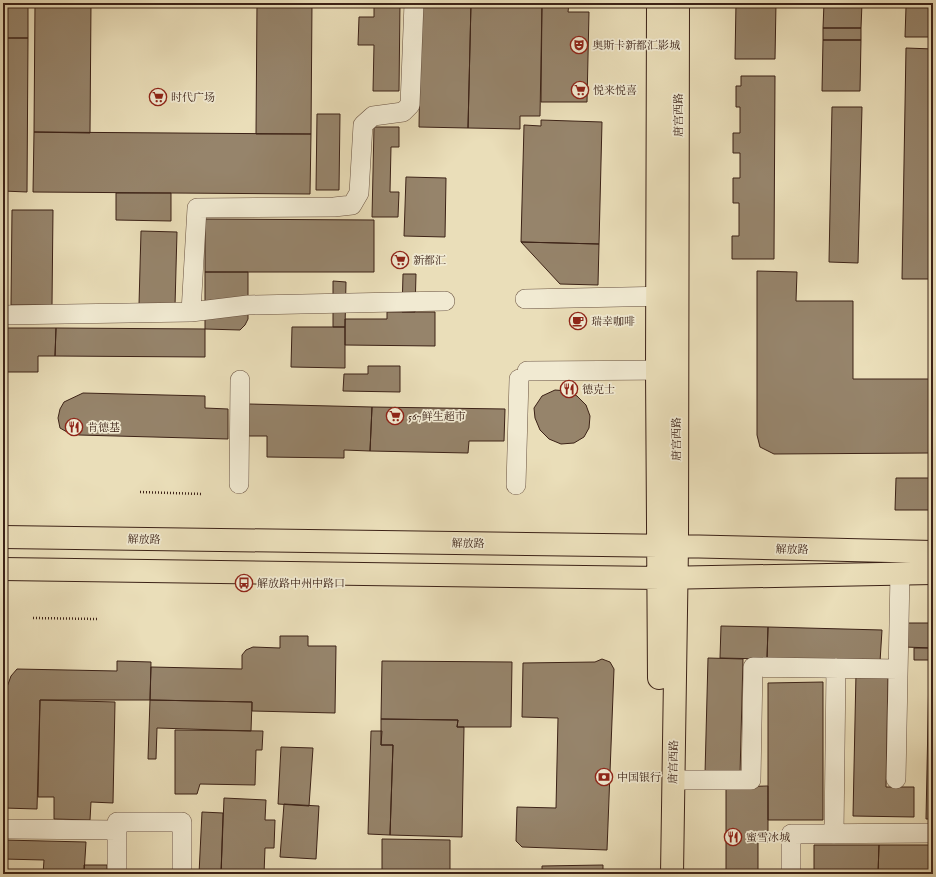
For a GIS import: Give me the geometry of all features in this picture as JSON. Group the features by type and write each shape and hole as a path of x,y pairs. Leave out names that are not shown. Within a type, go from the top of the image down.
{"main road":[{"name":"唐宫西路","path":"658,3 667,296"},
{"name":"唐宫西路","path":"672,874 673,780 668,578 666,370 667,296 678,3"},
{"name":"解放路","path":"3,537 668,546 933,552"},
{"path":"3,569 668,578 933,573"},
{"name":"唐宫西路","path":"658,874 668,578"}],"street":[{"path":"191,312 197,208 334,207 352,205 359,193 363,125 373,116 403,112 410,105 414,3"},
{"path":"525,299 667,296"},
{"path":"3,315 191,312 248,306 445,301"},
{"path":"516,485 523,375 666,370"},
{"path":"239,484 240,380"},
{"path":"896,779 900,573"},
{"path":"673,780 751,780 753,668 898,669"},
{"path":"834,834 836,668"},
{"path":"117,874 117,822 182,822 182,874"},
{"path":"3,829 117,830"},
{"path":"791,874 791,834 933,834"}],"path":[{"path":"140,492 202,494"},
{"path":"33,618 98,618"}],"building":[{"path":"3,3 28,3 28,38 3,38"},
{"path":"35,3 91,3 90,133 34,132"},
{"path":"257,3 312,3 311,134 256,134"},
{"path":"374,3 400,3 399,91 373,91 374,45 358,45 359,17 374,17"},
{"path":"421,3 471,3 468,128 419,127"},
{"path":"471,3 542,3 540,116 520,116 520,129 468,128"},
{"path":"542,3 569,3 568,12 589,12 587,102 541,102"},
{"path":"736,3 776,3 775,59 735,59"},
{"path":"824,3 862,3 861,28 823,28"},
{"path":"906,3 933,3 933,7 906,7"},
{"path":"906,7 933,7 933,37 905,37"},
{"path":"823,28 861,28 861,40 823,40"},
{"path":"3,38 28,38 27,192 3,191"},
{"path":"823,40 861,40 860,91 822,91"},
{"path":"906,48 933,49 933,279 902,279"},
{"path":"741,76 775,76 774,259 732,259 732,236 739,236 739,203 733,203 733,178 740,178 740,153 733,153 733,133 740,133 740,107 736,107 736,86 741,86"},
{"path":"832,107 862,107 858,263 829,262"},
{"path":"317,114 340,114 339,190 316,190"},
{"path":"541,120 602,122 599,244 521,242 524,125 541,126"},
{"path":"374,127 399,127 399,147 391,147 390,192 399,192 398,217 372,217"},
{"path":"34,132 311,134 310,194 33,192"},
{"path":"406,177 446,178 445,237 404,236"},
{"path":"116,193 171,193 171,221 116,220"},
{"path":"12,210 53,210 52,305 11,305"},
{"path":"205,219 374,220 374,272 205,272"},
{"path":"141,231 177,232 175,306 139,305"},
{"path":"521,242 599,244 598,285 560,284"},
{"path":"757,271 797,272 796,301 853,301 853,379 933,379 933,450 928,453 774,454 760,447 757,435"},
{"path":"205,272 248,272 248,319 240,330 205,329"},
{"path":"403,274 416,274 415,312 402,312"},
{"path":"333,281 346,282 345,327 333,327"},
{"path":"387,312 435,312 435,346 345,345 345,319 387,319"},
{"path":"292,327 345,327 345,368 291,367"},
{"path":"3,328 56,328 55,356 38,356 38,372 3,372"},
{"path":"56,328 205,329 205,357 55,356"},
{"path":"368,366 400,366 400,392 343,391 344,374 368,374"},
{"path":"555,390 568,391 577,396 586,405 590,416 589,428 584,437 574,443 561,444 549,439 540,430 535,418 534,408 542,396"},
{"path":"83,393 205,396 205,408 228,409 228,439 79,435 67,432 60,428 58,418 60,409 64,402"},
{"path":"249,404 372,407 370,451 344,450 344,458 267,457 267,436 248,436"},
{"path":"372,407 505,409 504,441 469,441 468,453 370,451"},
{"path":"896,478 933,478 933,510 895,510"},
{"path":"905,623 933,623 933,648 904,647"},
{"path":"721,626 768,627 767,659 720,658"},
{"path":"768,627 882,630 880,662 767,659"},
{"path":"280,636 308,636 308,646 336,646 335,713 252,711 252,702 150,700 151,667 242,669 242,655 246,650 253,647 280,648"},
{"path":"914,648 933,648 933,660 914,660"},
{"path":"708,658 743,659 740,775 705,774"},
{"path":"602,659 610,662 614,669 607,850 522,847 516,841 517,807 556,808 558,718 522,717 523,663 595,662"},
{"path":"117,661 151,662 150,700 40,700 37,809 4,808 7,687 11,676 17,669 117,671"},
{"path":"382,661 512,662 511,727 457,727 458,720 381,719"},
{"path":"929,671 933,671 933,819 926,819"},
{"path":"856,673 888,674 886,787 914,787 914,817 853,816"},
{"path":"823,682 823,820 768,820 768,683"},
{"path":"40,700 115,702 113,803 91,802 90,820 54,819 54,797 38,797"},
{"path":"150,700 252,702 251,731 157,728 156,759 148,759"},
{"path":"381,719 458,720 457,727 464,727 462,837 390,835 393,745 381,745"},
{"path":"175,730 263,731 262,750 256,750 255,785 200,784 197,794 175,794"},
{"path":"371,731 382,731 381,745 393,745 390,835 368,834"},
{"path":"281,747 313,748 309,806 278,804"},
{"path":"768,786 768,842 758,842 758,874 726,874 726,787"},
{"path":"224,798 266,800 265,820 275,820 274,848 265,848 264,874 221,874"},
{"path":"284,804 319,806 316,859 280,857"},
{"path":"202,812 223,813 221,874 199,874"},
{"path":"382,839 450,840 450,874 382,873"},
{"path":"3,840 86,842 84,874 43,874 44,860 3,859"},
{"path":"814,845 879,845 878,874 814,874"},
{"path":"879,845 933,845 933,874 878,874"},
{"path":"84,865 107,865 107,874 84,874"},
{"path":"603,865 603,874 542,874 542,866"},
{"path":"312,870 338,872 338,874 312,874"},
{"path":"487,870 539,870 539,874 487,874"}],"place":[{"name":"奥斯卡新都汇影城","path":"579,45"},
{"name":"悦来悦喜","path":"580,90"},
{"name":"时代广场","path":"158,97"},
{"name":"新都汇","path":"400,260"},
{"name":"瑞幸咖啡","path":"578,321"},
{"name":"德克士","path":"569,389"},
{"name":"567鲜生超市","path":"395,416"},
{"name":"肯德基","path":"74,427"},
{"name":"解放路中州中路口","path":"244,583"},
{"name":"中国银行","path":"604,777"},
{"name":"蜜雪冰城","path":"733,837"}]}
